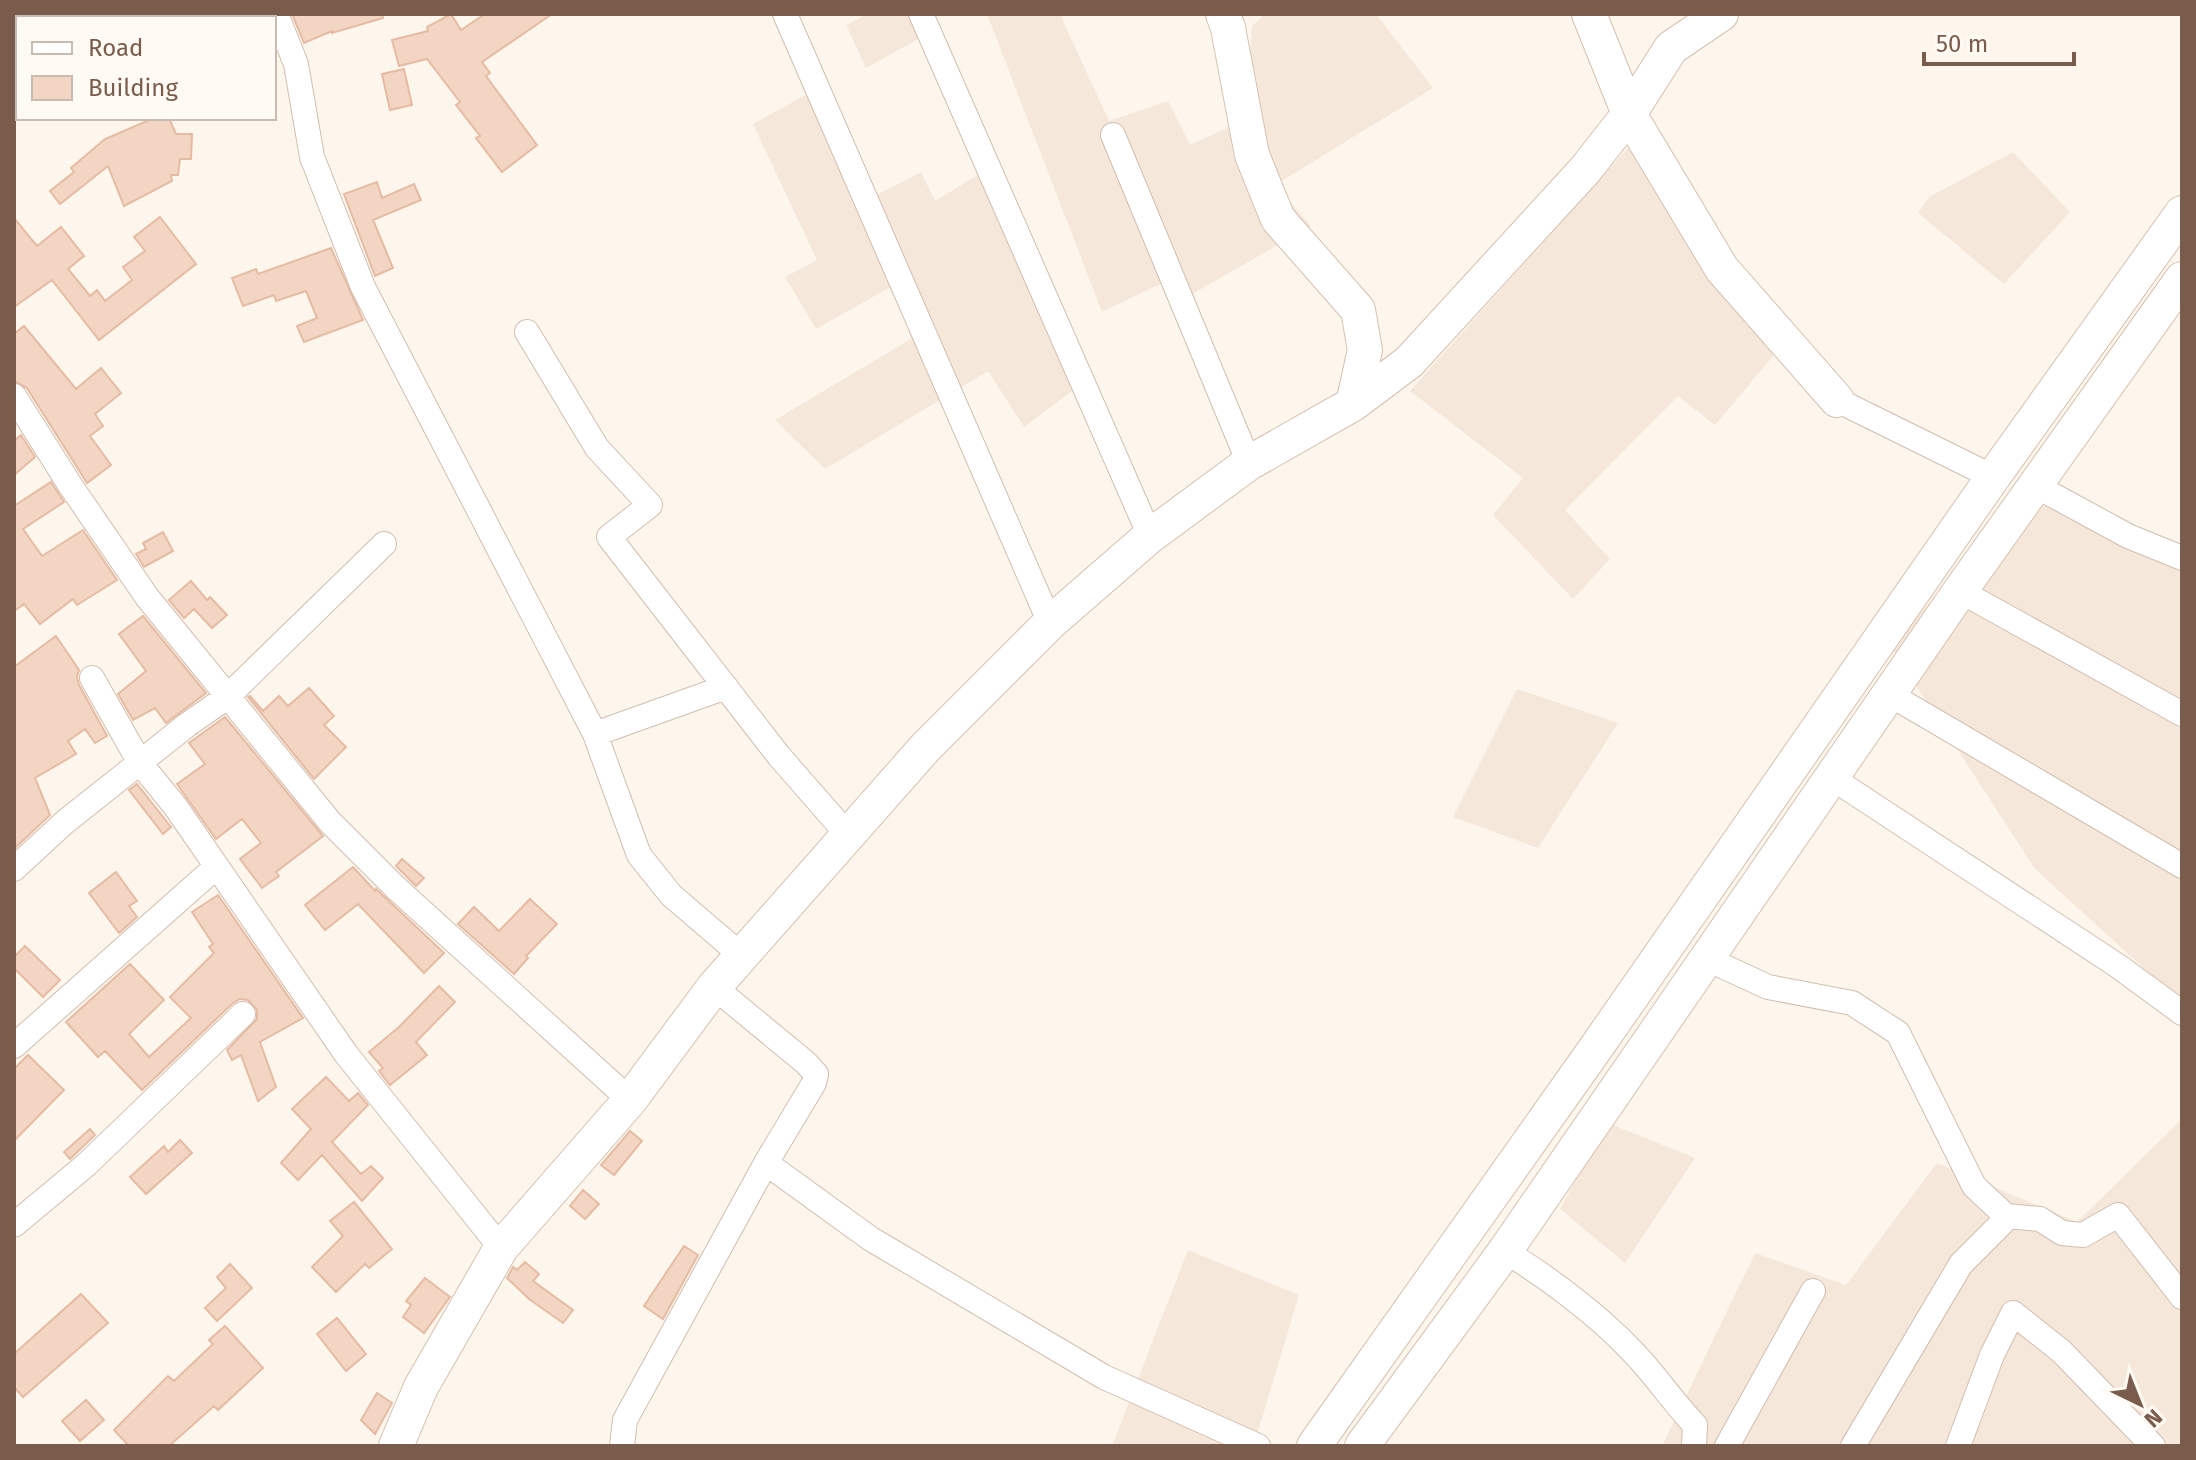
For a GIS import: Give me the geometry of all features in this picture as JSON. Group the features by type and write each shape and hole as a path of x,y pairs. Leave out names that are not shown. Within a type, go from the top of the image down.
{"main road":[{"path":"1223,14 1252,155 1278,219 1358,310 1365,350 1353,404"},
{"path":"1589,14 1629,114 1722,269 1837,400"},
{"path":"396,1446 421,1387 501,1248 630,1100 741,955 925,748 1050,623 1150,536 1249,463 1353,404 1409,362 1585,170 1629,114 1671,48 1721,14"},
{"path":"1314,1446 1993,477 2171,251 2182,213"},
{"path":"1362,1446 1505,1251 1960,591 2182,279"}],"street":[{"path":"276,14 296,64 312,157 363,287 595,734 639,855 671,895 741,955"},
{"path":"785,14 1050,623"},
{"path":"921,14 1150,536"},
{"path":"1113,135 1249,463"},
{"path":"527,332 597,448 650,505 609,537 779,756 848,835"},
{"path":"14,396 70,485 147,597 330,822 385,877 630,1100"},
{"path":"1837,400 1993,477"},
{"path":"2036,486 2128,536 2182,558"},
{"path":"14,869 65,822 227,697 384,544"},
{"path":"1960,591 2182,714"},
{"path":"92,678 140,763 175,806 346,1054 501,1248"},
{"path":"595,734 726,687"},
{"path":"1889,694 2182,866"},
{"path":"1832,778 2118,966 2182,1013"},
{"path":"14,1046 216,867"},
{"path":"1705,958 1768,987 1852,1003 1898,1033 1974,1186 2009,1216 2040,1219 2062,1233 2083,1235 2118,1215 2182,1297"},
{"path":"622,1446 625,1420 766,1163 814,1083 816,1074 714,987"},
{"path":"14,1225 86,1165 243,1014"},
{"path":"766,1163 871,1239 1104,1377 1258,1446"},
{"path":"1853,1446 1961,1264 2009,1216"},
{"path":"1505,1251 1546,1277 1631,1349 1691,1439"},
{"path":"1727,1446 1813,1291"},
{"path":"1962,1444 1992,1355 2013,1313 2061,1351 2153,1446"}],"shaded area":[{"path":"868,14 916,14 927,34 866,68 846,25"},
{"path":"987,14 1060,14 1109,121 1168,101 1190,145 1238,123 1252,26 1265,14 1376,14 1433,88 1275,185 1311,226 1180,301 1164,282 1102,312"},
{"path":"811,92 863,202 921,172 935,201 986,170 1076,388 1024,427 988,371 825,469 775,420 911,339 894,285 816,329 785,277 817,260 753,124"},
{"path":"1644,130 1786,341 1715,425 1678,396 1565,510 1610,559 1573,599 1493,515 1523,478 1410,391"},
{"path":"2013,152 2070,212 2004,284 1918,213 1929,197"},
{"path":"2038,493 2182,565 2182,1003 2035,869 1889,644"},
{"path":"1517,689 1618,723 1538,848 1453,817"},
{"path":"2182,1119 2182,1446 1662,1446 1755,1253 1846,1285 1937,1163 2077,1222"},
{"path":"1608,1123 1695,1158 1625,1263 1560,1209"},
{"path":"1188,1250 1299,1295 1256,1438 1250,1446 1112,1446"}],"building":[{"path":"292,14 382,14 383,18 332,31 304,43"},
{"path":"451,14 461,30 485,14 552,14 482,62 490,73 486,76 537,145 502,172 456,105 460,102 427,59 399,66 392,40 428,31 427,27"},
{"path":"404,69 412,105 390,110 382,74"},
{"path":"149,120 170,120 176,134 192,134 191,159 180,159 178,175 171,175 172,181 124,206 108,166 60,204 50,191 74,172 71,168 105,139"},
{"path":"377,182 382,198 414,184 421,200 373,220 393,268 375,276 344,194"},
{"path":"160,217 196,264 99,340 52,280 14,307 14,218 37,246 61,227 84,256 68,269 90,296 97,290 105,301 132,280 123,267 145,251 134,237"},
{"path":"331,248 363,320 304,342 297,326 317,318 306,291 276,301 274,295 243,306 232,278 256,269 258,274"},
{"path":"24,326 76,389 101,368 121,393 95,414 103,426 90,436 111,465 87,483 27,388 14,381 14,334"},
{"path":"21,435 35,457 14,475 14,441"},
{"path":"51,482 64,502 23,529 42,556 83,530 117,580 77,605 73,599 40,624 24,604 14,611 14,506"},
{"path":"163,532 173,551 144,567 136,554 146,549 143,543"},
{"path":"191,581 207,600 210,597 227,615 212,628 194,609 184,618 169,600"},
{"path":"143,616 206,693 166,723 155,708 133,720 118,694 146,671 119,634"},
{"path":"56,636 79,670 79,685 107,736 95,743 85,729 68,741 76,754 35,778 50,815 14,849 14,667"},
{"path":"309,688 334,716 324,725 346,747 314,779 248,697 263,711 279,696 288,706"},
{"path":"225,717 323,836 276,872 279,876 262,888 240,859 261,843 242,819 216,839 177,784 205,764 189,743"},
{"path":"137,784 171,827 163,834 129,790"},
{"path":"402,859 424,878 416,886 396,866"},
{"path":"353,867 444,953 424,973 358,904 325,930 305,905"},
{"path":"116,872 137,901 129,906 137,917 119,933 89,893"},
{"path":"218,895 303,1018 260,1042 276,1087 258,1101 241,1055 232,1060 227,1050 257,1019 257,1010 248,1000 240,999 233,1003 142,1090 105,1051 98,1057 66,1022 130,964 164,1000 129,1034 149,1057 191,1018 170,997 214,953 209,947 213,944 192,912"},
{"path":"530,899 557,924 526,956 528,958 514,974 458,924 474,907 499,931"},
{"path":"25,946 60,980 43,997 14,968 14,957"},
{"path":"439,986 455,1002 416,1042 427,1055 390,1085 379,1071 383,1068 369,1052"},
{"path":"28,1055 64,1090 14,1141 14,1069"},
{"path":"326,1077 349,1101 358,1093 368,1105 332,1142 361,1174 371,1166 383,1178 362,1201 322,1155 298,1180 281,1163 311,1129 292,1109"},
{"path":"90,1129 95,1135 70,1159 64,1152"},
{"path":"630,1131 642,1141 614,1175 601,1165"},
{"path":"180,1140 192,1153 146,1194 130,1177 164,1146 168,1152"},
{"path":"583,1190 599,1204 585,1219 570,1206"},
{"path":"354,1202 392,1249 369,1268 365,1264 336,1292 312,1267 343,1236 330,1221"},
{"path":"684,1246 698,1255 663,1319 644,1306"},
{"path":"525,1262 539,1274 533,1281 573,1310 563,1323 529,1299 507,1278 513,1267 517,1270"},
{"path":"230,1264 252,1288 217,1321 205,1308 226,1288 217,1277"},
{"path":"425,1278 450,1297 424,1333 403,1317 411,1305 406,1301"},
{"path":"81,1294 108,1323 23,1397 14,1387 14,1354"},
{"path":"337,1318 366,1354 346,1371 317,1334"},
{"path":"225,1326 263,1368 218,1410 214,1406 169,1446 129,1446 114,1430 168,1376 174,1381 213,1344 209,1340"},
{"path":"377,1393 392,1403 375,1434 361,1420"},
{"path":"86,1400 104,1420 80,1441 62,1421"}]}
